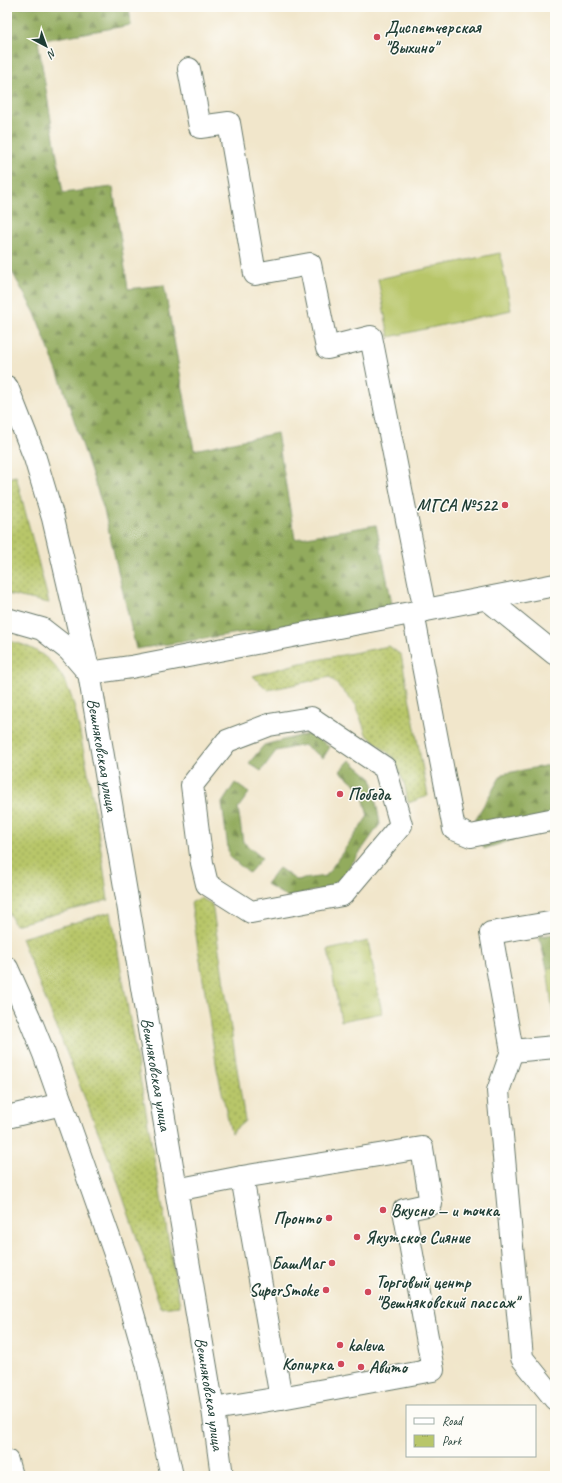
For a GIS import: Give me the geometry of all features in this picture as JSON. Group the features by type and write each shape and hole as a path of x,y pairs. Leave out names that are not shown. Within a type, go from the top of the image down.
{"street":[{"path":"189,68 200,127 229,123 255,274 310,264 327,348 371,338 423,601 418,612 454,829 471,836 555,819"},
{"name":"Вешняковская улица","path":"7,387 35,458 53,518 89,674 213,1409 222,1476"},
{"path":"89,674 555,585"},
{"path":"487,599 555,654"},
{"name":"Вешняковская улица","path":"7,619 42,629 70,650 89,674"},
{"path":"311,718 385,768 401,825 342,895 251,912 207,884 202,863 192,785 227,741 270,726 311,718"},
{"path":"555,922 490,934 512,1051 498,1092 522,1358 555,1399"},
{"path":"7,968 29,1017 62,1104 120,1268 147,1363 172,1476"},
{"path":"512,1051 555,1047"},
{"path":"7,1117 62,1104"},
{"path":"176,1190 242,1177 422,1148 431,1204 404,1210 433,1370 213,1409"},
{"path":"242,1177 281,1398"},
{"path":"7,1461 12,1476"}],"green space":[{"path":"7,7 129,7 131,25 38,41 63,193 113,187 128,289 164,285 194,450 277,433 295,539 376,525 393,609 136,649 104,510 62,384 35,313 7,263"},
{"path":"500,253 511,310 389,337 378,279"},
{"path":"16,476 49,603 7,594 7,484 11,477"},
{"path":"7,641 32,648 46,658 58,671 67,686 78,721 91,786 108,900 15,925 7,910"},
{"path":"389,646 401,655 428,796 408,803 405,786 394,758 366,734 356,705 330,677 268,690 253,676 296,664"},
{"path":"311,733 330,747 323,758 304,745 276,751 261,771 249,763 264,745"},
{"path":"350,760 372,779 380,824 336,886 287,897 266,884 279,868 296,880 326,876 368,816 361,789 340,771"},
{"path":"555,764 555,831 531,834 484,849 475,820 502,774"},
{"path":"235,783 249,793 238,808 243,842 262,858 249,873 229,856 222,803"},
{"path":"200,898 212,904 245,1121 231,1133 217,1069 191,903"},
{"path":"111,912 180,1306 161,1308 115,1174 21,938"},
{"path":"555,934 555,967 547,968 539,936"},
{"path":"368,941 382,1013 341,1021 328,950"},
{"path":"555,967 555,1022 554,1022 547,968"}],"place":[{"name":"Диспетчерская \"Выхино\"","path":"377,37"},
{"name":"МГСА №522","path":"505,505"},
{"name":"Победа","path":"340,794"},
{"name":"Вкусно — и точка","path":"383,1210"},
{"name":"Пронто","path":"329,1218"},
{"name":"Якутское Сияние","path":"357,1237"},
{"name":"БашМаг","path":"332,1263"},
{"name":"SuperSmoke","path":"326,1290"},
{"name":"Торговый центр \"Вешняковский пассаж\"","path":"368,1292"},
{"name":"kaleva","path":"340,1345"},
{"name":"Копирка","path":"341,1364"},
{"name":"Авито","path":"361,1367"}]}
